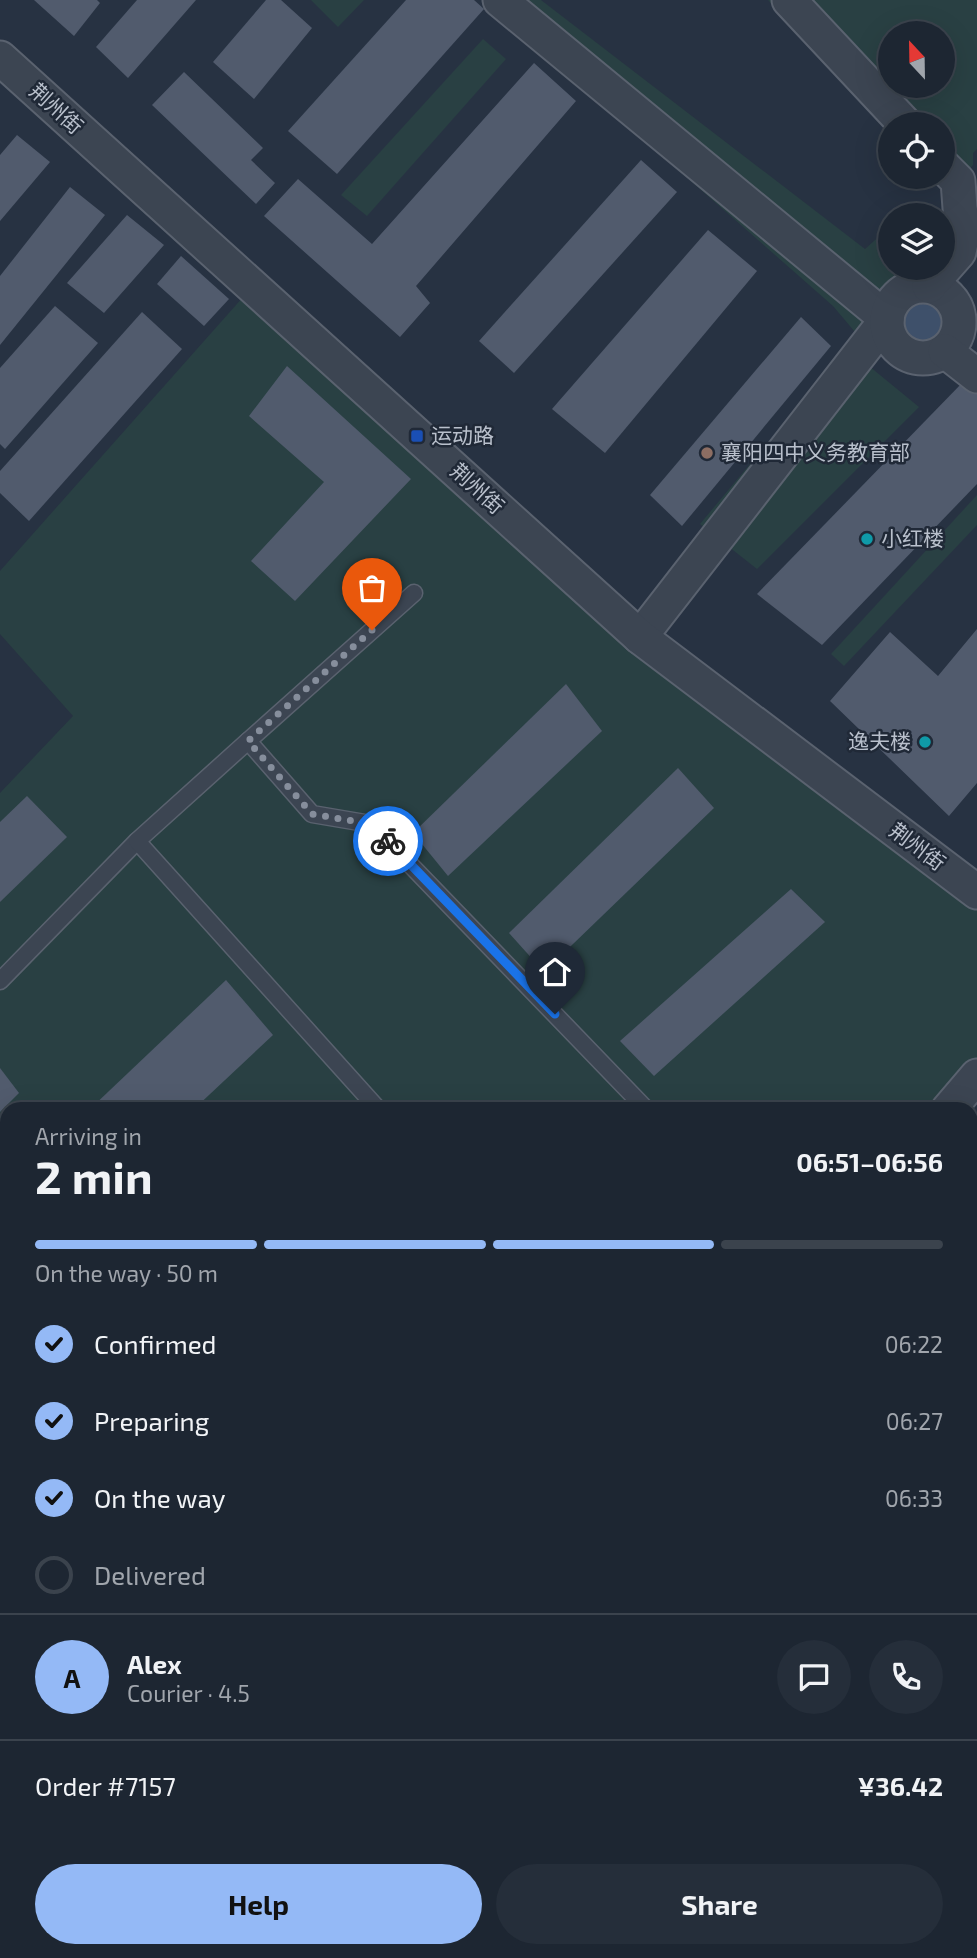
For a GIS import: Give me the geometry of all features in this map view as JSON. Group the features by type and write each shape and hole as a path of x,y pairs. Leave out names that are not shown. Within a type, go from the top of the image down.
{"street":[{"path":"500,0 887,319"},
{"path":"789,0 894,112"},
{"name":"荆州街","path":"0,58 640,637 977,892"},
{"path":"929,286 959,252 964,229 958,181 955,178"},
{"path":"929,286 950,297 957,308 958,332 945,351 922,358 910,356 892,342 887,331 889,307 896,297 906,290 929,286"},
{"path":"640,637 887,319"},
{"path":"945,351 977,376"},
{"path":"955,1102 977,1076"}],"lane":[{"path":"0,981 137,841 414,593"},
{"path":"248,741 312,814 371,824 639,1102"},
{"path":"137,841 372,1102"}],"green space":[{"path":"311,0 364,0 338,27"},
{"path":"496,0 541,0 865,249 878,237 878,280 893,280 884,291 887,319 866,345 833,306 493,7"},
{"path":"768,0 977,0 977,149 973,153 973,165 958,181 955,180 955,112 878,112 878,116"},
{"path":"483,39 506,59 367,216 341,195"},
{"path":"252,287 640,637 977,892 977,1076 955,1102 0,1102 0,793 73,716 0,634 0,571"},
{"path":"847,348 919,407 757,569 700,524"},
{"path":"977,495 977,525 844,666 831,654"}],"water":[{"path":"923,295 940,303 948,320 940,337 923,345 906,337 898,320 906,303"}],"building":[{"path":"34,0 97,0 100,3 74,36"},
{"path":"137,0 196,0 128,78 96,47"},
{"path":"266,0 281,0 312,28 254,99 213,62"},
{"path":"406,0 474,0 484,9 337,174 288,131"},
{"path":"534,63 576,101 416,286 430,303 400,337 264,216 298,179 372,244"},
{"path":"184,72 263,148 251,160 275,183 256,204 152,105"},
{"path":"17,135 50,162 0,221 0,155"},
{"path":"641,160 677,192 514,373 479,341"},
{"path":"70,187 105,215 0,345 0,276"},
{"path":"127,215 164,245 104,313 67,283"},
{"path":"708,230 757,271 605,453 552,409"},
{"path":"181,256 229,299 204,326 157,284"},
{"path":"55,306 98,343 5,449 0,444 0,368"},
{"path":"142,312 182,349 29,521 0,493 0,471"},
{"path":"801,317 831,346 682,526 650,495"},
{"path":"287,366 411,479 295,601 251,561 324,482 249,416"},
{"name":"小红楼","path":"963,382 977,393 977,484 822,645 757,594"},
{"name":"逸夫楼","path":"977,629 977,783 949,816 830,701 890,632 938,676"},
{"path":"566,684 602,731 448,876 413,833"},
{"path":"678,768 714,808 544,972 509,933"},
{"path":"27,796 67,837 0,902 0,822"},
{"path":"791,889 825,922 654,1076 620,1041"},
{"path":"226,980 273,1035 202,1102 97,1102"},
{"path":"0,1068 19,1093 10,1102 0,1102"}],"way so far":[{"path":"372,630 248,741 312,814 371,824 388,841"}],"place":[{"name":"运动路","path":"417,436"},
{"name":"襄阳四中义务教育部","path":"707,453"},
{"name":"小红楼","path":"867,539"},
{"name":"逸夫楼","path":"925,742"}],"route":[{"path":"388,841 555,1014"}]}
